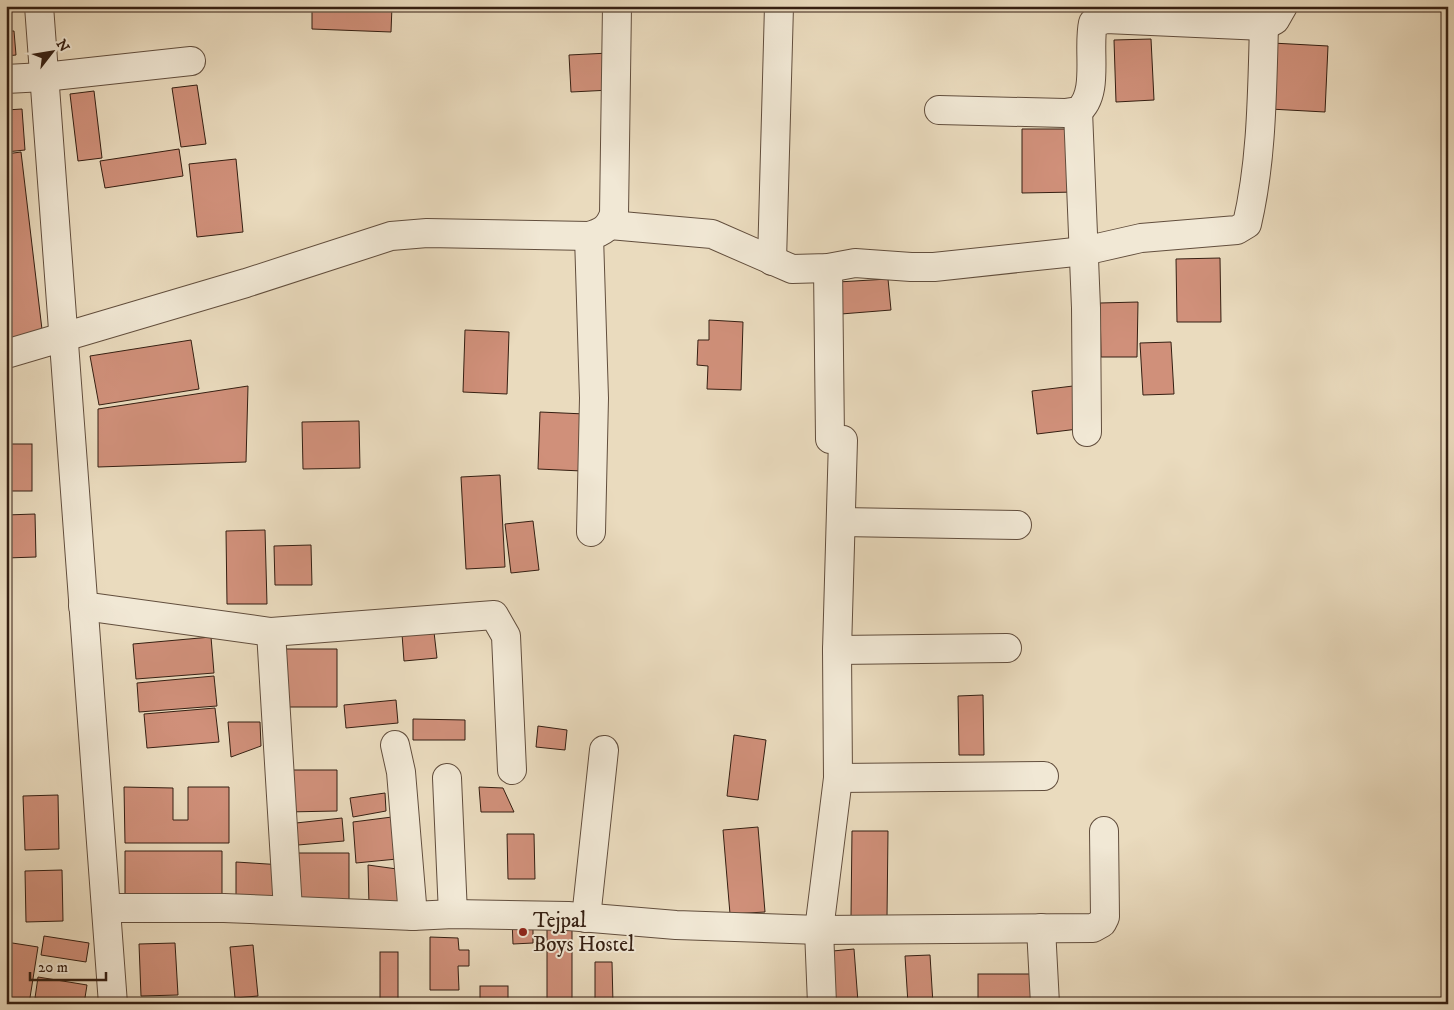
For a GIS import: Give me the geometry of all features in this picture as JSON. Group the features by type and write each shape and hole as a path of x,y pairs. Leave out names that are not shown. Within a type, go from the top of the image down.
{"street":[{"path":"39,6 113,1004"},
{"path":"591,532 599,231 614,214 617,6"},
{"path":"772,261 780,6"},
{"path":"1087,432 1084,251 1078,111 1089,97 1091,82 1088,15 1106,18 1264,26 1275,20 1283,6"},
{"path":"6,354 64,338 391,236 427,233 599,231 712,234 792,269 828,268 856,263 934,267 1084,251 1141,238 1237,230 1247,224 1254,193 1261,112 1264,26"},
{"path":"6,78 44,77 191,61"},
{"path":"939,110 1065,113 1078,111"},
{"path":"822,1004 819,930 838,778 837,650 841,522 828,268"},
{"path":"841,522 1017,525"},
{"path":"83,606 271,632 494,615 506,636 512,770"},
{"path":"271,632 288,910"},
{"path":"837,650 1007,648"},
{"path":"395,745 401,772 413,916"},
{"path":"586,918 604,750"},
{"path":"838,778 1044,776"},
{"path":"447,778 453,914"},
{"path":"106,908 288,910 413,916 453,914 586,918 676,925 819,930 1092,928 1102,923 1105,918 1104,831"},
{"path":"1041,928 1045,1004"}],"building":[{"path":"312,6 392,6 391,32 312,29"},
{"path":"6,31 14,31 16,55 6,56"},
{"path":"1151,39 1154,100 1116,102 1114,40"},
{"path":"1272,43 1328,46 1325,112 1270,109"},
{"path":"609,53 611,90 571,92 569,55"},
{"path":"197,85 206,144 181,147 172,88"},
{"path":"94,91 102,158 78,161 70,94"},
{"path":"22,109 25,150 6,152 6,110"},
{"path":"1022,129 1077,129 1077,192 1022,193"},
{"path":"179,149 183,176 105,188 100,161"},
{"path":"21,152 43,338 9,342 6,319 6,154"},
{"path":"236,159 243,232 197,237 189,164"},
{"path":"1220,258 1221,322 1177,322 1176,259"},
{"path":"888,279 891,310 841,314 838,282"},
{"path":"1138,302 1137,357 1101,357 1100,303"},
{"path":"709,320 743,322 741,390 707,389 708,366 697,365 698,340 709,340"},
{"path":"465,330 509,332 507,394 463,392"},
{"path":"191,340 199,389 99,405 90,356"},
{"path":"1171,342 1174,394 1143,395 1140,343"},
{"path":"248,386 246,462 98,467 98,409"},
{"path":"1073,386 1078,429 1037,434 1032,391"},
{"path":"540,412 585,414 582,471 538,469"},
{"path":"359,421 360,468 303,469 302,422"},
{"path":"6,444 32,444 32,491 6,491"},
{"path":"500,475 505,567 466,569 461,477"},
{"path":"35,514 36,557 6,558 6,515"},
{"path":"533,521 539,570 511,573 505,524"},
{"path":"265,530 267,604 227,604 226,531"},
{"path":"311,545 312,585 275,585 274,546"},
{"path":"434,632 437,658 404,661 402,634"},
{"path":"211,637 214,673 136,679 133,644"},
{"path":"281,649 337,649 337,707 282,707"},
{"path":"214,676 217,706 139,712 137,683"},
{"path":"983,695 984,755 959,755 958,696"},
{"path":"396,700 398,723 346,728 344,705"},
{"path":"215,708 219,742 147,748 144,714"},
{"path":"413,719 465,720 465,740 413,740"},
{"path":"228,722 260,722 261,746 231,757"},
{"path":"538,726 567,730 565,750 536,747"},
{"path":"734,735 766,740 758,800 727,796"},
{"path":"286,770 337,770 337,811 286,812"},
{"path":"124,787 173,788 173,820 188,820 188,787 229,787 229,843 125,843"},
{"path":"479,787 503,788 514,812 481,812"},
{"path":"385,793 386,811 353,817 350,798"},
{"path":"58,795 59,849 25,850 23,796"},
{"path":"392,817 397,859 356,863 353,822"},
{"path":"342,818 344,841 298,845 296,823"},
{"path":"758,827 765,912 730,914 723,830"},
{"path":"852,831 888,831 887,917 851,916"},
{"path":"507,834 534,834 535,879 508,879"},
{"path":"125,851 222,851 222,899 125,900"},
{"path":"293,853 349,853 349,905 294,905"},
{"path":"236,862 283,865 281,902 236,908"},
{"path":"368,865 397,869 400,906 369,905"},
{"path":"62,870 63,921 26,922 25,871"},
{"name":"Tejpal Boys Hostel","path":"512,920 533,920 533,943 513,944"},
{"path":"572,920 572,1004 547,1004 547,921"},
{"path":"44,936 89,943 86,962 41,955"},
{"path":"430,937 458,938 459,950 469,950 469,966 458,966 459,990 430,990"},
{"path":"6,942 38,947 29,1004 6,1000"},
{"path":"175,943 178,995 141,996 139,944"},
{"path":"253,945 258,996 235,998 230,947"},
{"path":"854,949 858,1002 826,1004 822,952"},
{"path":"380,952 398,952 398,1003 380,1003"},
{"path":"930,955 933,1004 908,1004 905,956"},
{"path":"595,962 612,962 613,1004 595,1004"},
{"path":"978,974 1041,974 1041,1004 978,1004"},
{"path":"38,977 87,985 84,1004 35,998"},
{"path":"480,986 508,986 508,1004 480,1004"}],"place":[{"name":"Tejpal Boys Hostel","path":"523,932"}]}
